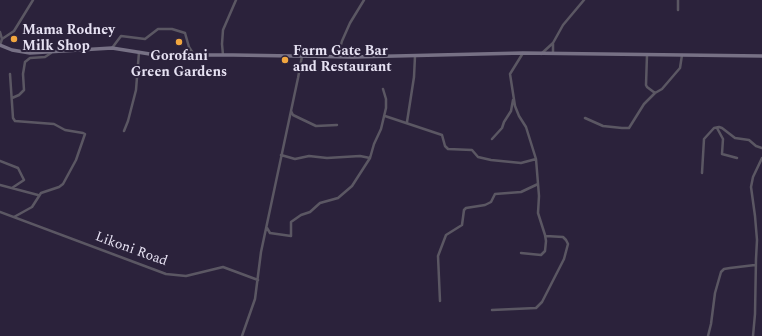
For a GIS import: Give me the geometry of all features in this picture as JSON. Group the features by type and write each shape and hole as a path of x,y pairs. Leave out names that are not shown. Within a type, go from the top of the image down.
{"street":[{"path":"2,39 14,31 32,0"},
{"path":"223,55 223,30 236,0"},
{"path":"340,57 342,41 350,23 364,0"},
{"path":"541,54 553,43 563,25 584,0"},
{"path":"678,0 678,10"},
{"path":"112,48 120,36 145,39 158,29 172,29 185,33 189,47 193,51 194,55"},
{"path":"0,32 2,39 0,45 22,52 51,53 112,48 156,55 340,57 553,53 762,56"},
{"path":"553,43 553,53"},
{"path":"124,131 136,90 139,52"},
{"path":"12,98 24,90 23,74 25,62 30,58 45,57 51,53"},
{"path":"521,252 541,255 545,251 546,247 546,236 539,215 536,159 530,136 519,116 513,98 510,74 523,53"},
{"path":"647,55 646,85 654,93"},
{"path":"585,118 602,126 628,128 644,104 654,93 662,89 680,68 682,55"},
{"path":"242,336 255,299 261,252 302,56"},
{"path":"407,122 413,85 415,56"},
{"path":"10,74 13,118 15,121 54,124 65,130 85,134 76,160 63,184 60,187 42,192 38,195 32,207 14,217"},
{"path":"267,228 270,233 291,236 291,222 310,212 320,203 341,197 352,186 370,158 374,144 381,129 386,108 386,99 383,89"},
{"path":"492,139 502,128 511,111 513,98"},
{"path":"291,110 292,115 316,126 337,125"},
{"path":"385,116 442,134 445,146 448,149 472,150 478,157 521,162 536,159"},
{"path":"702,173 704,139 708,133 717,128 722,128 735,138 749,140 756,146 762,148"},
{"path":"717,128 723,139 722,154 737,158"},
{"path":"281,155 295,159 309,156 328,158 360,156 370,158"},
{"path":"753,336 757,240 751,187 753,177 762,158"},
{"path":"0,161 18,168 24,180 12,188"},
{"path":"440,301 438,256 446,235 462,225 464,210 466,208 485,205 491,202 495,194 521,192 538,184"},
{"path":"0,185 38,195"},
{"name":"Likoni Road","path":"0,212 166,274 186,276 223,267 258,280"},
{"path":"492,310 536,308 542,302 564,259 568,244 563,237 546,236"},
{"path":"708,336 712,324 716,286 721,272 724,269 756,265"}],"place":[{"name":"Mama Rodney Milk Shop","path":"14,39"},
{"name":"Gorofani Green Gardens","path":"179,42"},
{"name":"Farm Gate Bar and Restaurant","path":"285,60"}]}
